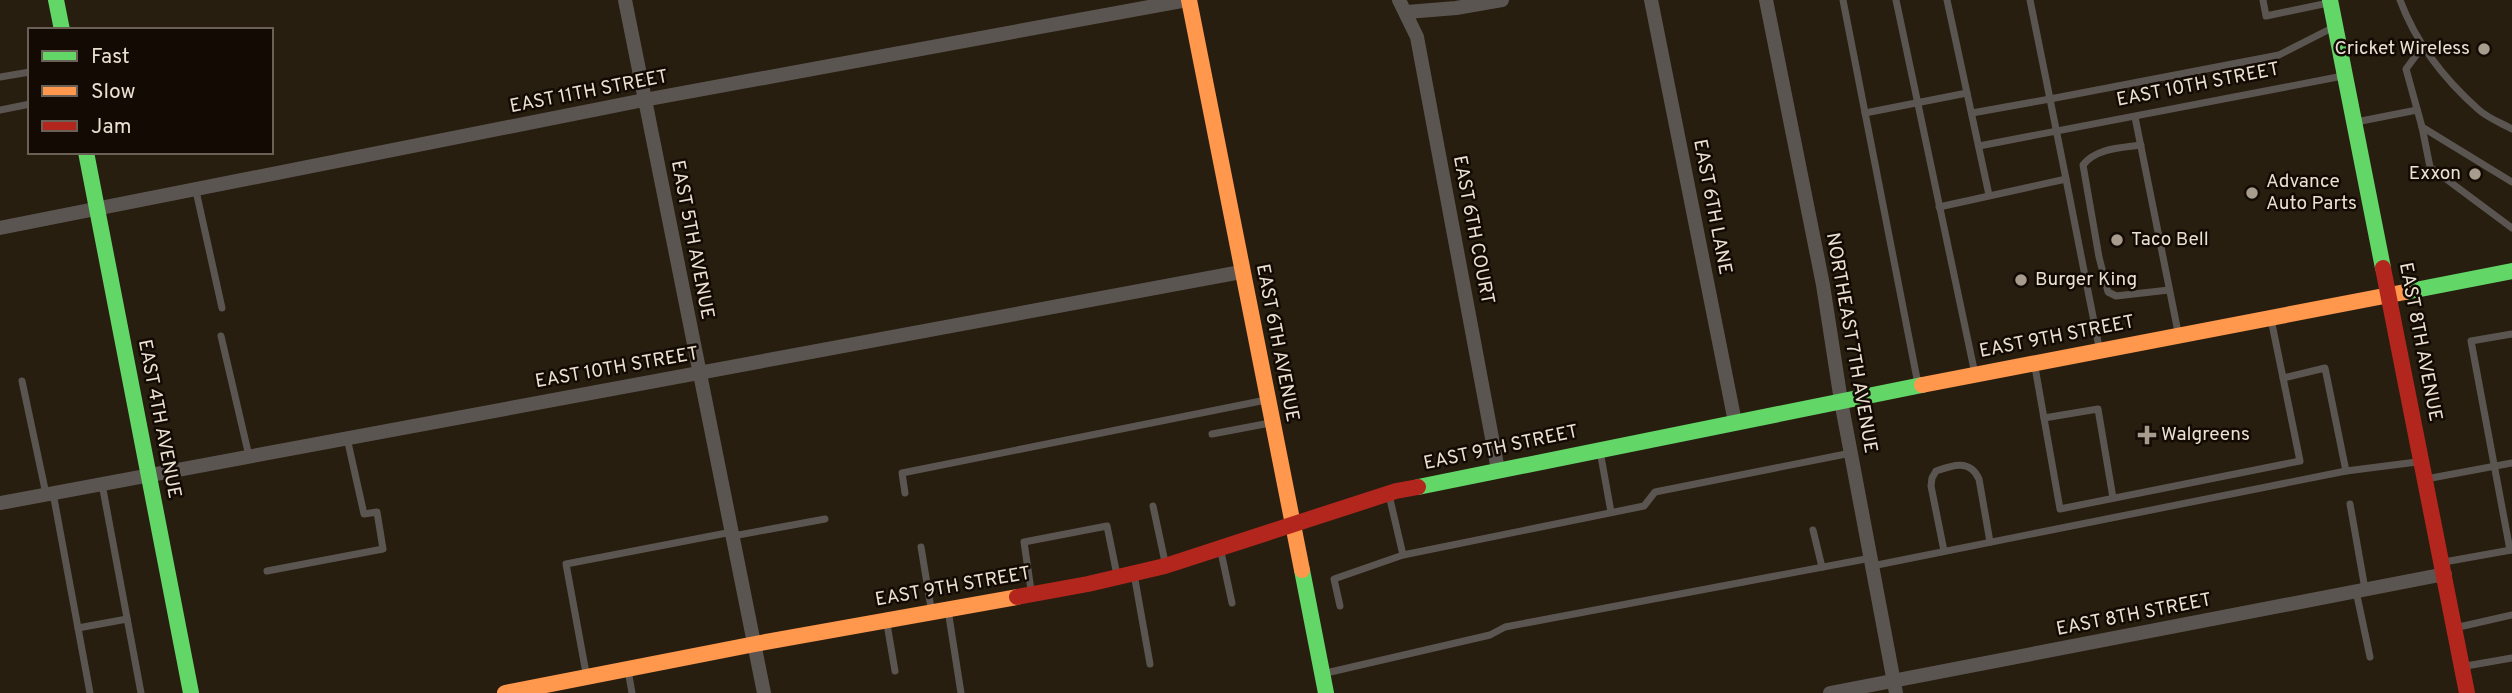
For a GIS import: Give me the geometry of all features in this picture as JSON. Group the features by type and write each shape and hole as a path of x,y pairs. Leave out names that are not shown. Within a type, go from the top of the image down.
{"main road":[{"path":"56,0 62,28"},
{"name":"EAST 6TH AVENUE","path":"1188,0 1326,693"},
{"name":"EAST 8TH AVENUE","path":"2330,1 2467,693"},
{"name":"EAST 4TH AVENUE","path":"86,154 191,693"},
{"name":"EAST 9TH STREET","path":"505,693 543,689 587,677 755,644 1117,578 1165,566 1389,494 1498,470 1975,374 2512,271"}],"street":[{"name":"EAST 5TH AVENUE","path":"625,0 764,693"},
{"name":"EAST 11TH STREET","path":"0,228 97,211 644,100 1188,0"},
{"path":"1403,6 1456,8 1502,0"},
{"name":"EAST 6TH LANE","path":"1651,0 1735,422"},
{"name":"NORTHEAST 7TH AVENUE","path":"1766,0 1823,285 1841,401 1895,687"},
{"name":"EAST 6TH COURT","path":"1403,6 1417,37 1498,470"},
{"name":"EAST 10TH STREET","path":"0,503 1241,272"},
{"name":"EAST 8TH STREET","path":"1830,693 1895,687 2360,590 2443,568"}],"lane":[{"path":"1843,0 1918,386"},
{"path":"1896,0 1975,374"},
{"path":"1947,0 1989,195"},
{"path":"2030,0 2100,351"},
{"path":"2263,0 2266,16 2330,1"},
{"path":"2400,0 2406,17 2434,63 2481,111 2512,129"},
{"path":"1972,113 2279,55 2335,26"},
{"path":"2423,46 2406,69 2423,127 2430,167 2512,228"},
{"path":"0,77 28,72"},
{"name":"EAST 10TH STREET","path":"1979,146 2346,75"},
{"path":"1865,113 1967,93"},
{"path":"0,110 28,104"},
{"path":"2355,122 2417,110"},
{"path":"2135,117 2178,335"},
{"path":"2423,127 2512,182"},
{"path":"2141,145 2099,152 2088,158 2083,165 2099,257 2108,292 2116,296 2169,290"},
{"path":"1939,206 2066,179"},
{"path":"196,191 222,308"},
{"path":"2034,363 2060,509 2300,461 2271,317"},
{"path":"2443,568 2511,550 2471,341 2512,334"},
{"path":"221,336 249,456"},
{"path":"2283,377 2325,368 2346,471"},
{"path":"22,381 50,494 90,693"},
{"path":"905,494 902,473 1266,400"},
{"path":"2044,418 2098,409 2113,498"},
{"path":"1212,434 1271,423"},
{"path":"267,572 383,549 377,512 364,514 347,438"},
{"path":"1600,449 1611,512"},
{"path":"1340,606 1334,579 1403,555 1644,506 1656,492 1851,453"},
{"path":"1322,674 1490,635 1505,627 1822,567 1944,551 2346,471 2422,461"},
{"path":"2426,479 2512,463"},
{"path":"1944,551 1931,486 1932,478 1936,471 1959,464 1968,465 1979,479 1990,542"},
{"path":"102,483 141,693"},
{"path":"1389,494 1403,555"},
{"path":"2350,504 2370,657"},
{"path":"1153,506 1165,566"},
{"path":"587,677 566,564 825,519"},
{"path":"1032,594 1024,542 1047,537 1107,526 1117,578"},
{"path":"1813,530 1822,567"},
{"path":"921,547 961,693"},
{"path":"1220,548 1233,603"},
{"path":"1134,573 1150,664"},
{"path":"2455,628 2512,615"},
{"path":"78,628 127,619"},
{"path":"886,620 895,671"},
{"path":"2462,667 2512,657"},
{"path":"628,669 632,693"}],"traffic: fast":[{"path":"56,0 62,28"},
{"path":"2330,0 2383,268"},
{"path":"86,154 191,693"},
{"path":"2405,292 2512,271"},
{"path":"1418,487 1922,385"},
{"path":"1302,570 1326,693"}],"traffic: slow":[{"path":"1189,0 1302,570"},
{"path":"1922,385 2405,292"},
{"path":"505,693 1017,597"}],"traffic: jam":[{"path":"2383,268 2467,693"},
{"path":"1017,597 1165,566 1396,491 1418,487"}],"place":[{"name":"Cricket Wireless","path":"2484,49"},
{"name":"Exxon","path":"2475,174"},
{"name":"Advance Auto Parts","path":"2252,193"},
{"name":"Taco Bell","path":"2117,240"},
{"name":"Burger King","path":"2021,280"},
{"name":"Walgreens","path":"2147,435"}]}
